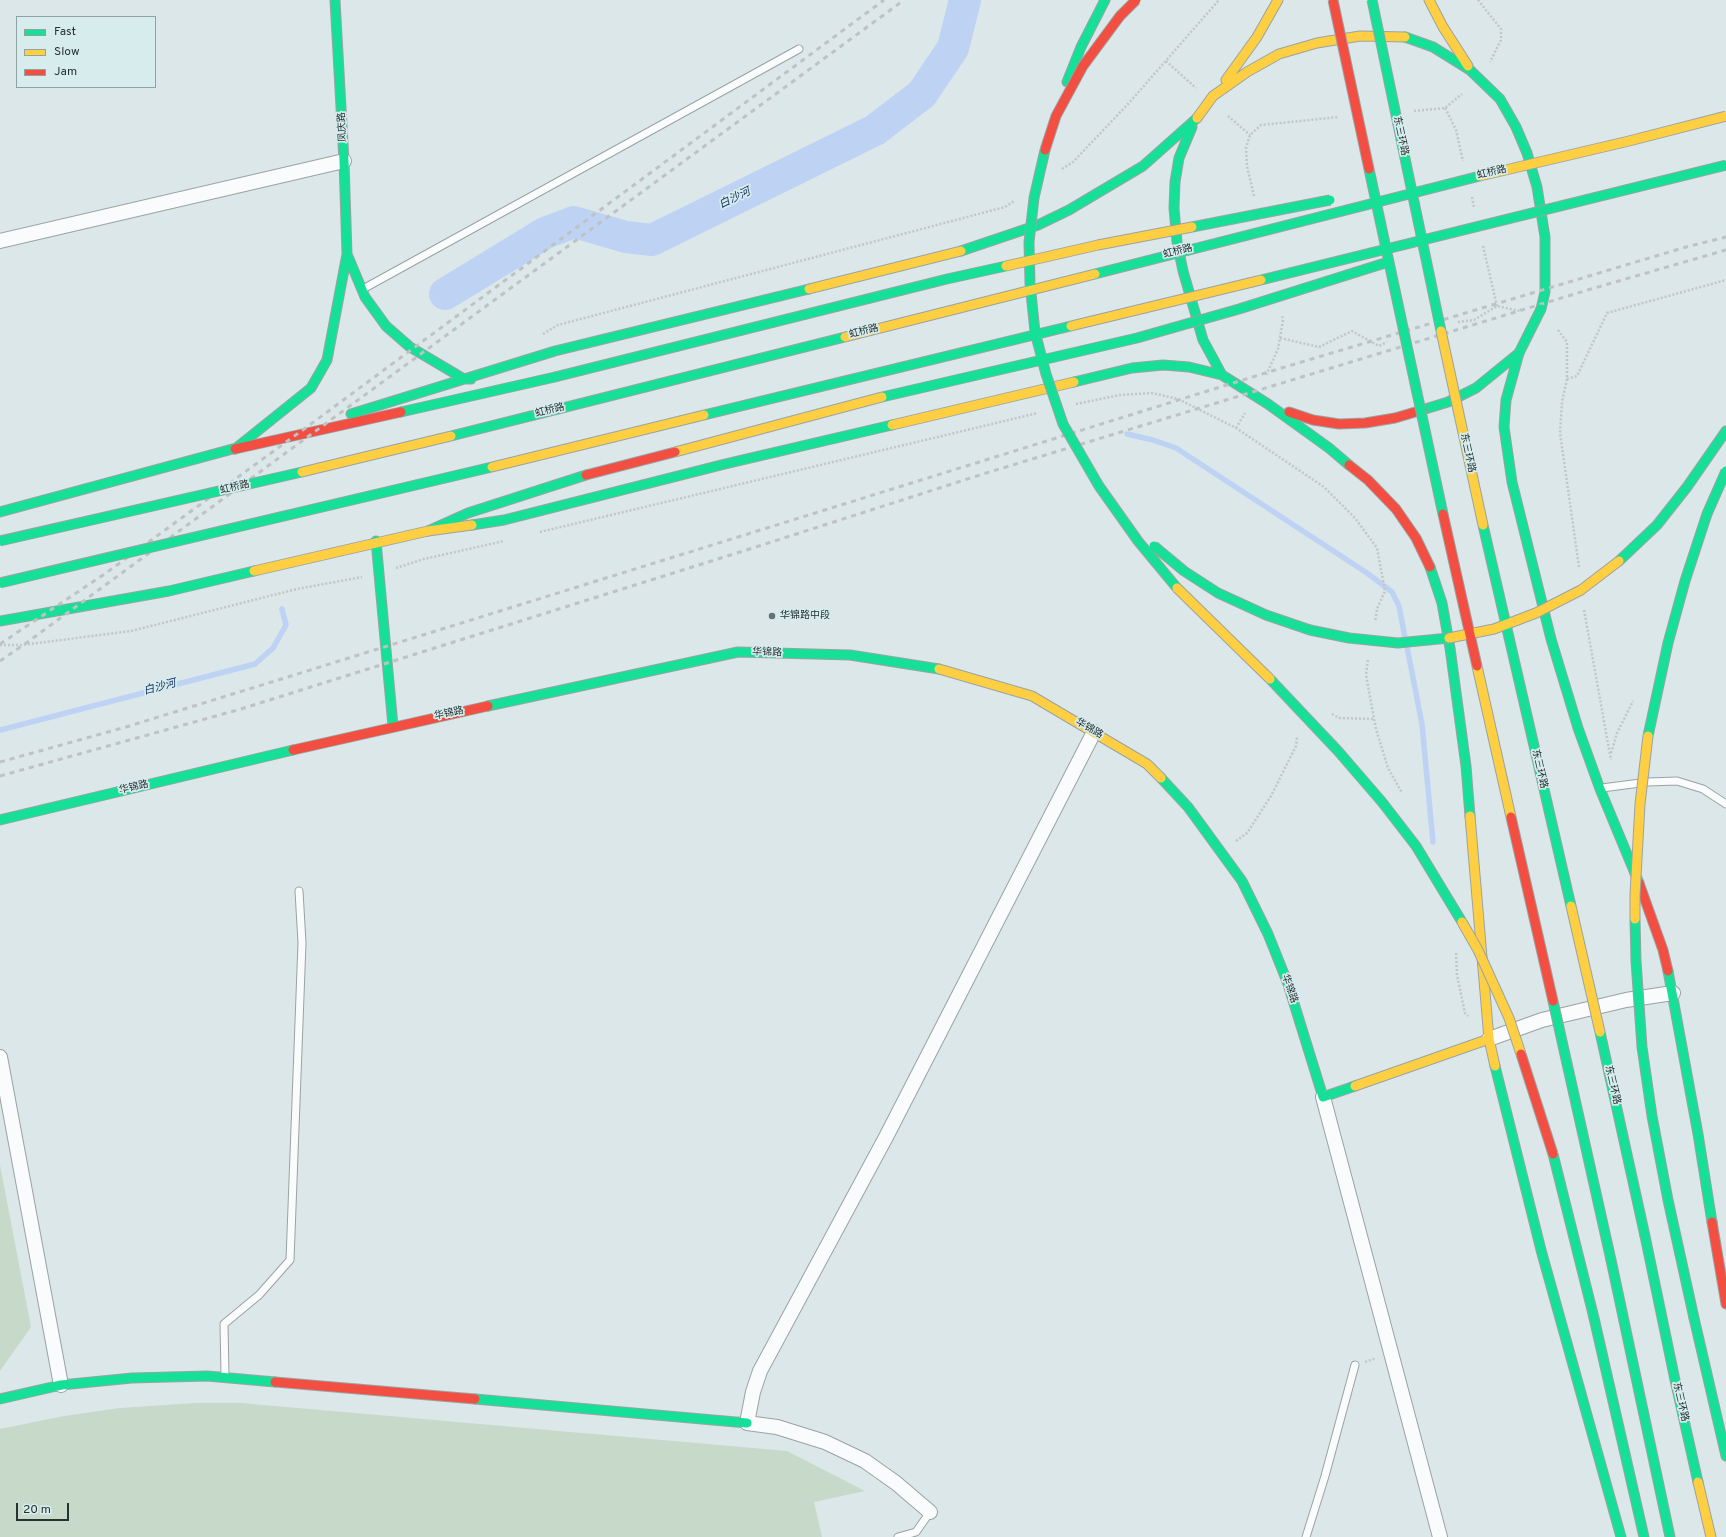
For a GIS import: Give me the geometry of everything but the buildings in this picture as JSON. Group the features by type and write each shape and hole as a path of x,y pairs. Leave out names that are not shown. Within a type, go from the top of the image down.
{"main road":[{"name":"凤庆路","path":"336,0 347,254"},
{"path":"1105,0 1078,54 1067,80 1045,152 1034,198 1029,242 1030,283 1035,332 1046,374 1063,424 1099,486 1138,541 1170,581 1256,666 1338,751 1382,802 1416,846 1478,950 1509,1018 1550,1142 1594,1318 1644,1537"},
{"path":"1056,116 1083,66 1120,16 1136,0"},
{"path":"0,512 235,449 555,351 896,268 1006,236 1038,225 1070,210 1143,166 1194,121 1257,37 1278,0"},
{"path":"1333,0 1452,551 1611,1260 1670,1537"},
{"name":"东三环路","path":"1372,0 1467,454 1611,1081 1675,1380 1711,1537"},
{"path":"1429,0 1443,28 1470,70"},
{"path":"1213,96 1247,72 1279,54 1317,43 1360,36 1401,36 1433,47 1470,70 1500,99 1516,127 1527,153 1537,187 1546,237 1546,271 1545,292 1541,309 1519,352 1506,400 1504,427 1507,454 1551,639 1578,728 1600,789 1646,903 1662,950 1673,993 1713,1219 1726,1304"},
{"path":"1629,141 1692,115"},
{"name":"虹桥路","path":"0,541 245,486 642,389 1468,178 1629,141 1726,116"},
{"path":"1194,121 1179,158 1175,182 1174,208 1177,242 1183,271 1203,340 1222,375"},
{"path":"0,583 305,512 1726,165"},
{"path":"1368,194 1468,178"},
{"path":"1412,254 1493,227 1622,190"},
{"path":"235,449 555,377 947,279 1210,222 1337,199"},
{"path":"347,254 366,297 386,326 410,347 464,379 496,380 555,377"},
{"path":"235,449 311,388 328,360 347,254"},
{"path":"428,531 468,513 586,475 892,395 1144,336 1239,309 1398,259"},
{"path":"1268,404 1313,420 1339,424 1366,423 1395,418 1448,402 1476,388 1519,352"},
{"path":"0,621 169,590 376,541 428,531 504,520 725,464 1132,368 1163,365 1189,367 1222,375 1268,404 1329,448 1368,480 1396,509 1416,538 1430,567 1442,603 1464,744 1489,1039 1500,1092 1541,1250 1621,1537"},
{"path":"1099,486 1145,539 1184,572 1218,593 1266,615 1310,630 1349,638 1398,643 1445,639 1494,629 1536,613 1581,590 1619,561 1657,526 1726,432"},
{"path":"1726,471 1707,514 1685,581 1668,643 1651,719 1640,804 1635,895 1636,961 1642,1046 1652,1116 1694,1318 1726,1456"},
{"path":"376,541 393,726"},
{"name":"华锦路","path":"0,820 393,726 738,652 850,655 943,670 1032,696 1147,764 1188,807 1242,881 1268,934 1288,984 1323,1097"},
{"path":"1323,1097 1489,1039"},
{"path":"0,1399 61,1385 132,1378 225,1377 747,1423"}],"street":[{"path":"0,241 344,161"},
{"path":"930,1512 896,1483 865,1461 825,1442 777,1427 747,1423 753,1392 760,1371 886,1137 1094,732"},
{"path":"1489,1039 1542,1020 1626,1000 1673,993"},
{"path":"0,1057 61,1385"},
{"path":"1323,1097 1440,1537"}],"lane":[{"path":"362,289 799,49"},
{"path":"1600,789 1648,782 1677,781 1703,789 1726,804"},
{"path":"225,1377 224,1324 259,1295 290,1260 302,944 299,891"},
{"path":"1306,1537 1325,1476 1355,1365"},
{"path":"898,1537 916,1532 930,1512"}],"path":[{"path":"1060,170 1073,162 1129,103 1219,0"},
{"path":"1478,0 1501,29 1502,40 1490,63"},
{"path":"1166,61 1197,89"},
{"path":"1407,111 1445,108 1462,94"},
{"path":"1228,116 1250,135"},
{"path":"1255,196 1248,166 1246,148 1250,135 1261,125 1346,117"},
{"path":"538,336 558,325 1005,207 1018,198"},
{"path":"1558,330 1567,342 1567,379 1577,376 1607,313 1726,280"},
{"path":"1497,306 1523,312"},
{"path":"1266,375 1278,349 1283,320 1282,312"},
{"path":"1075,404 1120,395 1152,394 1178,399 1236,428 1324,487 1356,518 1376,548 1385,591"},
{"path":"533,534 1044,412"},
{"path":"1236,428 1245,413"},
{"path":"0,645 22,645 131,631 297,589 380,574 424,559 510,539"},
{"path":"1325,711 1339,718 1374,719"},
{"path":"1247,833 1271,796 1296,746 1298,736"},
{"path":"1355,1365 1391,1353"}],"green space":[{"path":"0,1165 31,1327 0,1371"},
{"path":"195,1403 241,1403 787,1451 865,1491 814,1502 822,1537 0,1537 0,1429 64,1416 120,1408"}],"waterway":[{"name":"白沙河","path":"445,294 545,233 574,222 626,237 652,240 875,130 922,94 953,48 965,0"},
{"path":"1127,434 1153,440 1176,448 1367,573 1392,592 1399,606 1405,638"},
{"name":"白沙河","path":"0,730 255,664 273,648 286,625 282,609"},
{"path":"1407,647 1422,724 1433,842"}],"railway":[{"path":"0,644 106,573 315,421 884,0"},
{"path":"0,661 904,0"},
{"path":"0,762 126,727 1275,370 1686,247 1726,237"},
{"path":"0,776 241,709 983,474 1591,289 1726,250"}],"traffic: fast":[{"path":"235,449 311,388 327,360 347,254 344,161 335,0"},
{"path":"1067,82 1081,47 1105,0"},
{"path":"1372,0 1441,331"},
{"path":"1405,37 1433,47 1470,70 1500,99 1516,127 1527,153 1537,187 1545,237 1545,292 1541,309"},
{"path":"961,251 1038,225 1069,210 1143,166 1197,118"},
{"path":"1192,127 1179,158 1175,182 1174,208 1177,242 1183,271 1203,340 1222,375"},
{"path":"1045,150 1034,198 1029,242 1030,283 1035,332 1046,374 1063,424 1099,486 1138,541 1177,588"},
{"path":"1261,280 1726,165"},
{"path":"1369,169 1443,514"},
{"path":"1095,274 1480,176"},
{"path":"1192,227 1330,200"},
{"path":"347,254 365,297 386,326 410,347 464,379 471,379"},
{"path":"882,397 1137,338 1239,309 1385,263"},
{"path":"555,377 947,279 1006,266"},
{"path":"351,414 555,351 809,289"},
{"path":"1519,353 1541,309"},
{"path":"704,415 1071,326"},
{"path":"451,436 845,337"},
{"path":"1519,353 1506,400 1504,427 1512,482 1551,639 1578,728 1600,789 1639,883"},
{"path":"1422,410 1448,402 1476,388 1519,353"},
{"path":"1074,382 1132,368 1163,365 1189,367 1222,375 1268,404 1329,448 1349,465"},
{"path":"401,412 555,377"},
{"path":"472,525 504,520 725,464 892,425"},
{"path":"1619,561 1657,525 1687,487 1726,431"},
{"path":"0,512 251,444"},
{"path":"0,583 492,467"},
{"path":"1648,736 1668,643 1685,581 1707,514 1726,471"},
{"path":"0,541 302,472"},
{"path":"428,531 468,513 586,475"},
{"path":"1483,525 1571,906"},
{"path":"376,541 393,726"},
{"path":"1154,546 1184,571 1218,593 1266,615 1310,630 1349,638 1398,643 1449,638"},
{"path":"1430,567 1442,603 1450,648 1466,766 1470,816"},
{"path":"0,621 169,591 254,571"},
{"path":"488,706 738,652 850,655 939,669"},
{"path":"1270,679 1338,751 1382,802 1416,846 1462,922"},
{"path":"0,820 293,750"},
{"path":"1161,778 1188,807 1242,881 1268,934 1288,984 1323,1097 1355,1086"},
{"path":"1635,919 1636,961 1642,1047 1652,1116 1668,1200 1694,1318"},
{"path":"1668,971 1698,1134 1712,1222"},
{"path":"1553,1001 1611,1260"},
{"path":"1600,1032 1645,1236"},
{"path":"1495,1066 1541,1250 1621,1537"},
{"path":"1553,1154 1594,1318"},
{"path":"1645,1236 1698,1482"},
{"path":"1611,1260 1670,1537"},
{"path":"1594,1318 1644,1537"},
{"path":"1694,1318 1726,1456"},
{"path":"0,1399 61,1385 132,1378 207,1376 275,1382"},
{"path":"475,1399 747,1423"}],"traffic: slow":[{"path":"1226,80 1257,37 1278,0"},
{"path":"1429,0 1443,27 1468,66"},
{"path":"1197,118 1213,96 1247,72 1279,54 1317,43 1360,36 1405,37"},
{"path":"1480,176 1629,141 1726,116"},
{"path":"1006,266 1098,245 1192,227"},
{"path":"809,289 961,251"},
{"path":"845,337 1095,274"},
{"path":"1071,326 1261,280"},
{"path":"1441,331 1483,525"},
{"path":"892,425 1074,382"},
{"path":"675,452 882,397"},
{"path":"492,467 704,415"},
{"path":"302,472 451,436"},
{"path":"254,571 428,531 472,525"},
{"path":"1449,638 1494,629 1536,613 1581,590 1619,561"},
{"path":"1177,588 1270,679"},
{"path":"1477,666 1511,817"},
{"path":"939,669 1032,696 1147,764 1161,778"},
{"path":"1635,919 1640,804 1648,736"},
{"path":"1470,816 1489,1039 1495,1066"},
{"path":"1571,906 1600,1032"},
{"path":"1462,922 1478,950 1509,1018 1521,1054"},
{"path":"1355,1086 1489,1039"},
{"path":"1698,1482 1711,1537"}],"traffic: jam":[{"path":"1045,150 1056,116 1083,66 1120,16 1136,0"},
{"path":"1333,0 1369,169"},
{"path":"1289,412 1313,420 1339,424 1365,423 1395,418 1422,410"},
{"path":"235,449 401,412"},
{"path":"586,475 675,452"},
{"path":"1349,465 1368,480 1396,509 1416,538 1430,567"},
{"path":"1443,514 1477,666"},
{"path":"293,750 488,706"},
{"path":"1511,817 1553,1001"},
{"path":"1639,883 1663,950 1668,971"},
{"path":"1521,1054 1553,1154"},
{"path":"1712,1222 1726,1304"},
{"path":"275,1382 475,1399"}],"place":[{"name":"华锦路中段","path":"772,616"}]}
